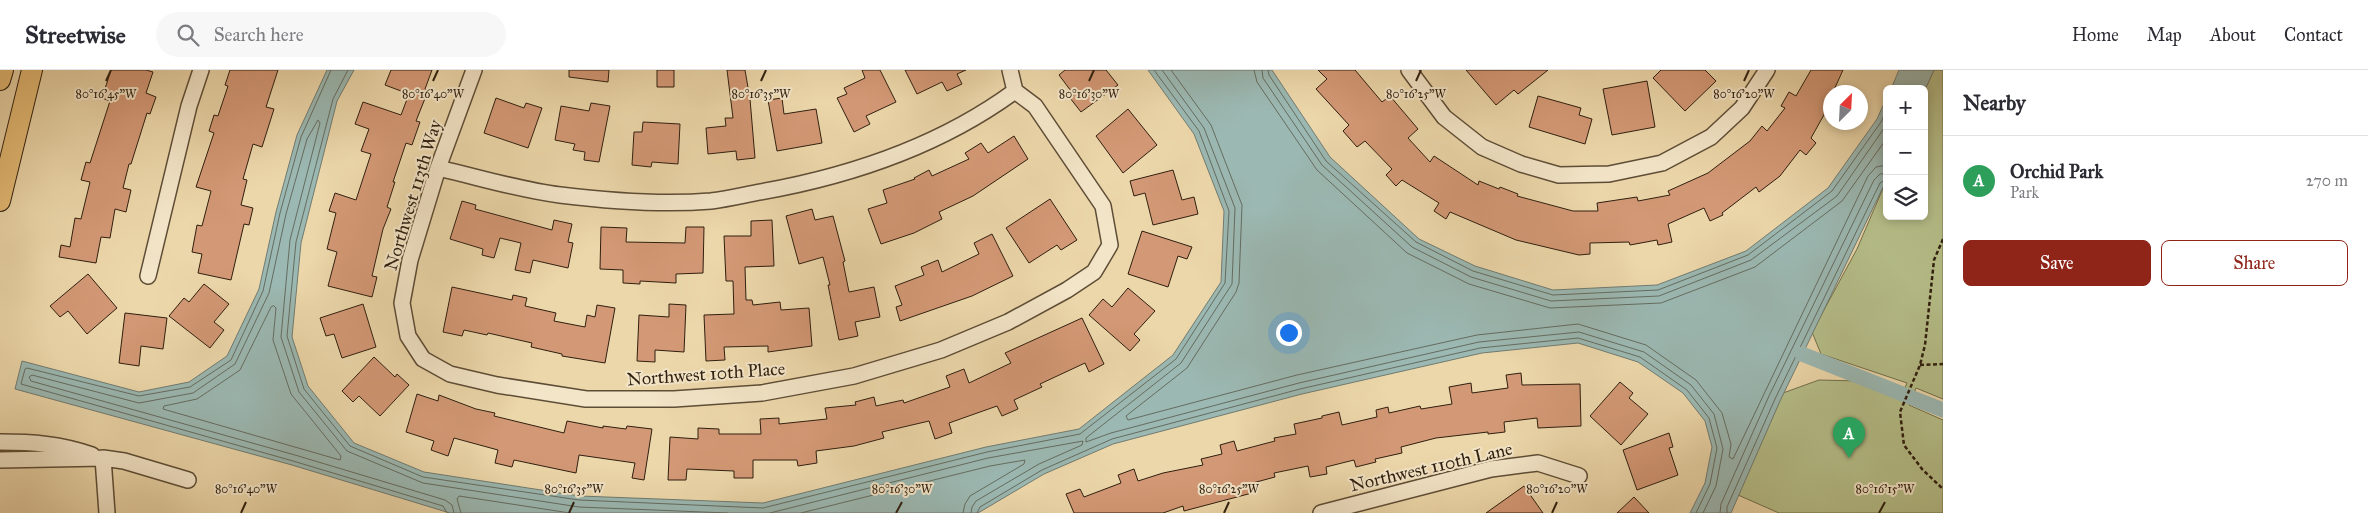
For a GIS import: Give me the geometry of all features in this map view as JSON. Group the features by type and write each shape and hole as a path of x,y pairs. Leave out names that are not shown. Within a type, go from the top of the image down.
{"main road":[{"path":"0,80 3,70"},
{"path":"0,201 32,70"}],"street":[{"path":"148,276 189,106 201,70"},
{"name":"Northwest 113th Way","path":"423,359 408,336 402,303 410,260 438,168 474,70"},
{"path":"438,168 559,195 638,202 712,200 781,188 857,170 923,144 985,113 1015,91 1010,70"},
{"path":"1417,73 1444,117 1482,147 1521,164 1559,175 1609,174 1662,163 1711,137 1742,108 1767,70"},
{"name":"Northwest 10th Place","path":"423,359 450,374 497,385 586,399 674,399 762,392 854,376 941,350 1008,322 1067,290 1094,272 1110,245 1103,206 1035,106 1015,91"},
{"path":"0,442 37,442 67,446 103,458"},
{"path":"103,458 107,513"},
{"path":"0,460 103,458 124,461 188,480"},
{"name":"Northwest 110th Lane","path":"1321,513 1374,506 1491,469 1538,463 1579,476"}],"path":[{"path":"1943,238 1934,260 1926,337 1920,365 1900,412 1904,445 1922,469 1943,489"},
{"path":"1920,365 1943,364"}],"green space":[{"path":"1934,70 1943,70 1943,399 1916,388 1909,405 1943,420 1943,513 1779,513 1738,495 1783,393 1819,380 1858,381 1900,399 1907,383 1821,354 1812,332 1857,249 1883,188 1883,220 1928,220 1927,85"}],"water":[{"path":"327,70 354,70 337,101 301,243 292,337 308,386 354,443 424,472 580,496 763,503 986,447 1079,429 1173,355 1221,282 1224,211 1194,134 1148,70 1272,70 1330,157 1419,239 1475,266 1553,290 1657,285 1746,251 1828,188 1877,119 1883,106 1883,187 1780,401 1731,513 1690,513 1705,483 1712,447 1705,421 1683,393 1638,362 1578,343 1482,353 1302,394 1113,444 1044,474 978,513 450,513 292,465 15,389 22,361 139,392 189,382 227,356 259,289 276,212 297,135"},
{"path":"1899,70 1934,70 1927,85 1893,85"}],"building":[{"path":"111,70 146,70 153,72 146,93 156,97 150,114 147,113 131,164 129,164 123,188 131,190 126,212 115,209 110,238 101,237 96,263 59,257 61,245 70,247 75,218 81,219 90,182 81,180 86,162 90,163 110,101 102,98"},
{"path":"230,70 278,70 266,107 274,109 262,147 253,144 243,179 247,180 241,205 253,208 249,225 244,224 231,280 198,273 202,254 192,252 197,225 202,226 211,191 196,187 214,133 209,131 214,115 218,116 228,86 225,85"},
{"path":"391,70 432,70 425,89 428,91 416,121 420,122 412,145 406,143 393,182 395,182 387,207 391,209 383,229 372,276 377,277 372,297 328,286 337,252 327,249 336,213 329,211 335,193 356,200 371,154 361,151 369,129 355,124 363,102 401,115 409,94 385,85"},
{"path":"569,70 609,70 608,82 569,77"},
{"path":"657,70 674,70 674,87 657,87"},
{"path":"727,70 745,70 750,99 755,158 737,160 736,151 708,154 706,128 726,126 725,118 733,118"},
{"path":"862,70 880,70 896,102 866,116 870,124 854,132 837,98 847,94 844,88 865,78"},
{"path":"905,70 966,70 957,74 962,84 947,91 942,82 917,94"},
{"path":"1065,70 1106,70 1118,85 1081,112 1070,98 1074,95 1059,75"},
{"path":"1318,70 1355,70 1382,102 1390,96 1418,129 1408,138 1430,162 1434,156 1478,185 1479,181 1518,194 1517,196 1573,211 1598,211 1597,203 1637,197 1638,201 1670,195 1668,191 1708,173 1750,141 1762,126 1767,131 1785,108 1781,106 1789,92 1796,96 1811,70 1843,70 1836,85 1823,85 1823,117 1811,138 1816,143 1806,155 1800,150 1780,176 1759,192 1756,187 1722,213 1723,215 1710,221 1704,208 1668,224 1672,242 1658,245 1657,240 1630,245 1629,242 1590,243 1590,254 1579,255 1516,240 1450,212 1446,219 1434,211 1439,203 1402,180 1396,186 1386,175 1392,169 1365,141 1357,147 1343,131 1349,125 1316,89 1327,79"},
{"path":"1466,70 1548,70 1518,94 1514,90 1496,105"},
{"path":"1661,70 1705,70 1716,81 1685,111 1653,78"},
{"path":"1647,81 1655,127 1612,135 1603,89"},
{"path":"1538,96 1581,108 1579,115 1592,119 1585,144 1529,127"},
{"path":"496,98 524,108 526,103 542,108 528,148 484,133"},
{"path":"782,98 784,114 816,109 822,143 777,151 768,100"},
{"path":"591,103 610,106 599,162 584,160 585,152 573,150 575,144 555,140 561,106 589,111"},
{"path":"1128,109 1157,145 1123,173 1096,136"},
{"path":"643,122 680,124 678,164 652,162 651,167 632,165 634,132 642,132"},
{"path":"1014,136 1028,159 973,196 939,212 942,219 914,233 881,244 868,209 887,203 883,190 915,179 929,170 932,176 969,159 965,153 981,143 988,153"},
{"path":"1173,170 1182,200 1194,197 1198,214 1153,225 1145,193 1134,196 1130,181"},
{"path":"1050,199 1077,240 1061,250 1057,245 1029,263 1006,228"},
{"path":"462,201 476,205 475,209 552,230 554,220 572,224 568,242 573,243 568,268 533,260 530,273 515,270 521,243 500,238 494,258 482,255 483,249 450,239"},
{"path":"812,209 815,220 833,216 845,261 843,262 849,292 874,287 880,317 855,322 858,336 839,340 828,285 830,285 823,257 799,264 786,216"},
{"path":"772,220 774,266 745,267 746,300 752,300 753,305 780,302 781,310 809,308 812,346 768,352 768,346 724,347 725,360 706,361 704,315 734,314 733,281 726,281 724,236 751,236 751,221"},
{"path":"601,227 627,228 626,242 685,243 686,227 704,227 703,273 676,274 676,283 640,281 640,284 623,283 623,270 600,269"},
{"path":"1142,231 1192,247 1187,259 1178,256 1168,287 1128,274"},
{"path":"992,234 1013,276 972,296 900,321 896,307 902,305 895,286 924,275 921,267 938,260 942,272 979,254 974,243"},
{"path":"88,274 117,308 87,334 68,311 60,317 50,306"},
{"path":"204,284 229,304 214,322 224,330 210,348 169,316 184,298 189,302"},
{"path":"452,287 512,300 513,295 527,298 525,306 556,313 554,321 585,327 587,315 595,317 597,305 615,308 605,363 562,356 562,354 531,347 532,343 488,333 487,335 464,330 462,336 443,332"},
{"path":"1128,288 1155,311 1134,334 1140,340 1130,351 1089,315 1103,299 1112,307"},
{"path":"363,304 376,347 342,358 334,334 326,336 320,318"},
{"path":"669,304 686,305 684,352 655,350 655,362 637,361 639,315 669,317"},
{"path":"125,313 167,318 163,349 141,346 139,366 119,363"},
{"path":"1082,318 1104,364 1089,372 1085,363 1040,384 1042,387 1014,400 1018,409 1002,416 997,406 949,423 952,433 935,439 929,421 882,432 884,438 854,446 816,451 817,463 798,466 797,460 753,460 753,478 734,478 734,471 687,469 686,480 668,480 670,437 698,439 698,428 719,429 719,434 761,434 760,419 779,418 779,424 827,419 825,408 856,405 855,402 874,397 876,406 903,400 904,403 950,387 946,376 964,369 969,383 1011,363 1005,353"},
{"path":"374,357 395,377 397,374 409,385 380,416 359,396 353,402 342,391"},
{"path":"1521,373 1522,385 1580,384 1581,426 1538,428 1537,418 1504,422 1505,432 1436,438 1401,447 1402,453 1375,459 1376,462 1356,467 1354,460 1326,467 1327,474 1310,477 1308,466 1274,473 1275,477 1249,484 1252,493 1184,511 1183,506 1163,513 1074,513 1066,494 1080,489 1084,497 1121,483 1118,475 1134,469 1138,481 1163,473 1203,465 1201,459 1222,454 1220,445 1234,441 1237,451 1275,441 1274,438 1296,434 1294,424 1339,412 1342,425 1377,417 1376,410 1388,407 1389,413 1420,406 1421,409 1452,404 1449,387 1471,383 1472,393 1508,388 1506,375"},
{"path":"1620,382 1633,393 1629,398 1648,414 1621,445 1590,416"},
{"path":"417,394 438,401 439,395 476,409 495,413 494,416 564,433 567,421 603,428 603,426 626,429 627,426 652,429 644,480 632,478 635,463 579,455 576,473 514,460 512,467 495,463 498,450 454,438 448,456 431,450 434,441 406,432"},
{"path":"1669,433 1673,447 1669,448 1678,475 1637,490 1623,450"},
{"path":"1524,486 1543,513 1486,513"},
{"path":"1634,497 1649,513 1617,513"}],"waterway":[{"path":"1802,354 1943,410"}],"place":[{"name":"Orchid Park","path":"1849,458"}]}
